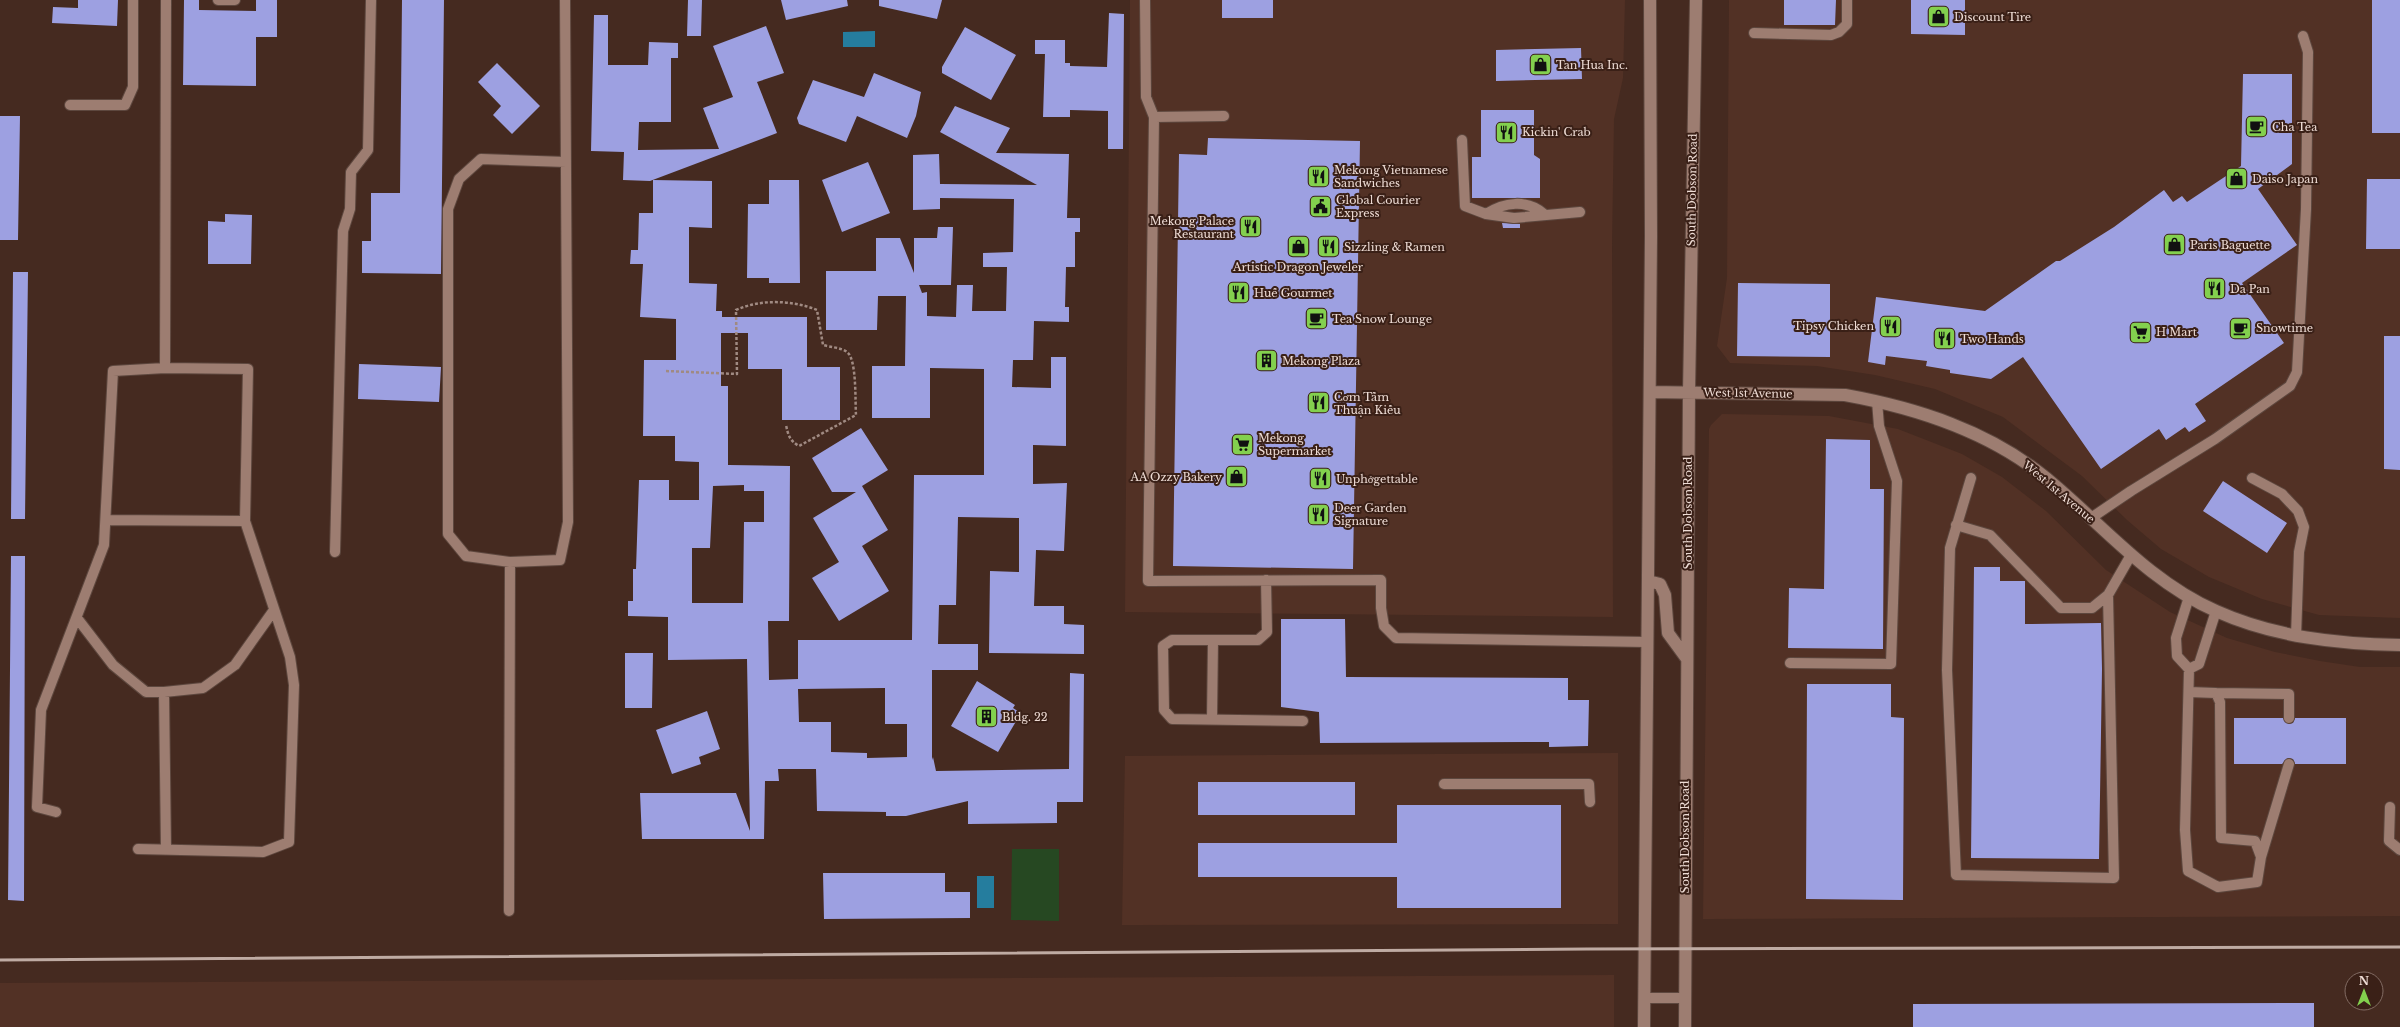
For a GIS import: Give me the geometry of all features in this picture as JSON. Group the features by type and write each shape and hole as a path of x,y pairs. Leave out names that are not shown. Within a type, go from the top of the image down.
{"main road":[{"path":"1644,1027 1650,392 1650,0"},
{"name":"South Dobson Road","path":"1685,1027 1689,392 1696,0"},
{"name":"West 1st Avenue","path":"1650,392 1811,393 1845,395 1877,401 1949,423 1989,439 2046,478 2149,571 2189,597 2216,611 2296,636 2328,641 2400,645"},
{"path":"1648,581 1660,584 1665,595 1668,633 1687,659"}],"lane":[{"path":"70,105 125,105 133,87 133,0"},
{"path":"165,368 166,0"},
{"path":"218,0 235,0"},
{"path":"335,552 343,231 350,209 351,172 368,150 371,0"},
{"path":"565,0 566,162 568,522 560,560 510,562 466,556 448,534 448,209 459,180 481,159 566,162"},
{"path":"1145,0 1146,97 1154,117 1148,581 1381,580 1381,608 1384,626 1396,638 1647,642"},
{"path":"1754,33 1831,35 1839,32 1847,24 1847,0"},
{"path":"2091,518 2131,491 2215,439 2290,386 2297,372 2306,209 2308,52 2303,36"},
{"path":"1154,117 1224,116"},
{"path":"1462,140 1465,206 1486,214 1514,218 1544,214 1580,212"},
{"path":"1486,214 1498,205 1513,203 1536,208 1544,214"},
{"path":"56,812 37,808 41,710 104,545 113,371 165,368 248,369 245,520 290,657 294,685 289,842 263,852 138,849"},
{"path":"1790,663 1891,664 1897,481 1879,426 1877,401"},
{"path":"1971,478 1950,548 1947,670 1956,875 2114,878 2108,595"},
{"path":"2252,478 2282,494 2298,511 2304,527 2299,552 2296,636"},
{"path":"106,520 245,520"},
{"path":"1956,525 1990,535 2061,608 2092,608 2108,595 2131,555"},
{"path":"508,911 510,562"},
{"path":"1266,580 1267,632 1258,640 1172,640 1163,646 1164,710 1172,719 1303,721"},
{"path":"2189,597 2176,638 2177,656 2189,669 2185,830 2188,871 2218,887 2257,882 2261,857 2289,764"},
{"path":"76,618 113,665 146,692 164,692 203,688 235,665 274,610"},
{"path":"2189,669 2199,664 2216,611"},
{"path":"1212,640 1212,719"},
{"path":"164,692 166,850"},
{"path":"2189,692 2289,694 2289,718"},
{"path":"2216,693 2220,702 2221,838 2255,841 2261,857"},
{"path":"1444,784 1589,784 1590,802"},
{"path":"2390,808 2389,841 2400,850"},
{"path":"1644,998 1685,998"}],"path":[{"path":"666,371 737,374 736,310 745,306 757,303 790,303 805,305 817,310 823,345 847,351 852,361 856,415 798,446 792,442 788,435 786,425"}],"shaded area":[{"path":"1130,0 1625,0 1623,78 1614,119 1612,244 1613,617 1125,612"},
{"path":"1729,0 2400,0 2400,618 2319,615 2262,599 2209,577 2161,549 2127,520 2082,476 2003,417 1935,389 1875,375 1817,366 1730,363 1717,346 1727,278"},
{"path":"1722,414 1829,416 1898,429 1962,454 2002,477 2046,511 2106,570 2170,612 2227,638 2275,652 2360,667 2400,667 2400,916 1703,919 1709,429"},
{"path":"1618,753 1618,924 1122,925 1125,756"},
{"path":"1614,975 1614,1027 0,1027 0,983"}],"green space":[{"path":"1012,849 1059,849 1059,921 1011,920"}],"water":[{"path":"875,31 875,47 843,47 843,32"},
{"path":"977,876 994,876 994,908 977,908"}],"building":[{"path":"78,0 118,0 117,26 52,23 53,7 78,8"},
{"path":"184,0 199,0 199,10 256,11 256,0 277,0 277,37 256,37 256,86 183,85"},
{"path":"402,0 444,0 441,274 362,273 362,241 371,241 371,193 400,193"},
{"path":"688,0 702,0 701,36 687,36"},
{"path":"781,0 847,0 848,6 786,20"},
{"path":"879,0 942,0 937,19 879,6"},
{"path":"1222,0 1273,0 1273,18 1222,18"},
{"path":"1784,0 1836,0 1835,25 1784,25"},
{"name":"Discount Tire","path":"1911,0 1965,0 1965,35 1911,34"},
{"path":"2372,0 2400,0 2400,133 2372,133"},
{"path":"1109,13 1124,14 1123,149 1108,149 1108,111 1070,110 1070,117 1043,117 1045,54 1035,54 1035,40 1065,40 1065,63 1070,63 1070,66 1107,67"},
{"path":"594,15 608,15 608,65 648,65 649,42 678,43 678,58 671,58 671,122 639,122 638,150 719,149 703,108 733,97 713,46 766,26 784,73 757,82 777,133 650,181 623,180 624,152 591,151"},
{"path":"965,27 1016,55 991,100 942,73 942,67"},
{"path":"1581,48 1582,79 1496,81 1496,50"},
{"path":"497,63 540,106 512,134 493,115 501,106 478,82"},
{"path":"874,73 921,92 916,116 907,138 857,116 846,142 799,124 797,118 813,80 864,97"},
{"name":"H Mart","path":"2243,74 2292,74 2292,164 2258,189 2297,245 2242,283 2284,343 2195,404 2206,421 2189,432 2185,427 2166,440 2159,429 2101,469 2023,357 1991,379 1950,373 1950,370 1926,366 1927,361 1886,356 1885,365 1868,362 1876,297 1985,311 2056,261 2060,261 2114,227 2164,190 2173,202 2182,196 2187,202 2241,166"},
{"path":"955,106 1010,128 996,153 1069,154 1067,218 1080,218 1080,232 1075,232 1075,267 1066,267 1065,307 1069,307 1069,322 1034,321 1033,360 1013,360 1012,387 1051,388 1051,357 1066,357 1066,446 1033,445 1033,484 1067,483 1064,551 1036,550 1034,606 1064,606 1064,624 1084,625 1084,654 989,653 990,571 1019,572 1019,518 958,517 956,605 939,605 938,644 978,644 978,670 932,670 932,760 933,757 936,771 1069,769 1070,673 1084,674 1083,802 1057,802 1057,823 968,824 968,801 906,816 886,816 886,812 817,811 816,769 778,769 779,781 765,781 764,839 642,839 640,793 736,793 750,831 747,659 668,660 668,617 628,616 628,601 633,601 633,569 636,569 639,480 669,480 669,500 699,500 699,462 675,461 675,436 643,436 644,360 676,360 676,319 640,317 643,264 630,264 631,250 638,250 639,213 653,213 653,180 712,181 712,228 689,227 689,283 717,284 716,311 722,311 722,317 807,317 807,367 840,367 840,420 782,420 782,369 748,369 748,333 721,333 721,386 728,386 728,465 790,466 789,621 768,621 769,680 798,679 798,640 912,640 914,475 984,475 984,369 930,368 930,418 872,418 872,366 905,366 906,296 878,296 877,330 826,330 826,271 876,271 876,238 900,238 914,273 914,238 937,238 938,227 953,227 951,285 919,285 922,293 927,292 927,316 956,317 957,285 973,285 972,311 1006,311 1007,267 983,267 983,253 1013,252 1014,199 940,198 940,209 913,210 913,155 939,154 940,184 1037,185 940,132","holes":["744,485 744,491 764,491 764,522 744,522 743,603 692,603 692,548 710,548 713,486","885,688 885,724 907,724 907,757 867,758 867,753 831,752 831,722 799,722 798,689"]},
{"name":"Kickin' Crab","path":"1481,110 1534,110 1534,155 1540,159 1540,198 1472,198 1472,157 1481,157"},
{"path":"0,116 20,116 18,240 0,240"},
{"name":"Mekong Plaza","path":"1208,138 1360,141 1353,569 1173,566 1179,154 1207,155"},
{"path":"868,162 890,213 842,232 822,180"},
{"path":"2367,179 2400,179 2400,249 2366,249"},
{"path":"769,180 799,180 800,283 769,283 769,278 747,278 748,204 769,204"},
{"path":"225,214 252,215 251,264 208,264 208,221 225,222"},
{"path":"1502,223 1520,224 1520,228 1503,228"},
{"path":"13,272 28,272 25,519 11,519"},
{"path":"1738,283 1830,284 1830,357 1737,356"},
{"path":"2384,336 2400,336 2400,470 2384,469"},
{"path":"359,364 441,367 439,402 358,399"},
{"path":"861,428 888,470 862,486 888,530 862,546 889,591 839,621 812,578 839,562 813,518 856,492 832,492 812,458"},
{"path":"1826,439 1870,440 1870,489 1884,489 1883,649 1788,648 1789,588 1824,589"},
{"path":"2223,481 2287,523 2267,553 2203,511"},
{"path":"11,556 25,556 24,901 8,900"},
{"path":"1974,567 2000,567 2000,581 2025,581 2025,624 2101,623 2102,669 2099,859 1971,858"},
{"path":"1281,619 1345,619 1346,677 1568,678 1568,700 1589,700 1588,746 1549,747 1549,742 1320,743 1319,712 1281,707"},
{"path":"625,653 653,653 652,708 625,708"},
{"name":"Bldg. 22","path":"977,681 1015,705 1013,708 1021,713 998,752 951,726"},
{"path":"1807,684 1891,684 1891,717 1904,718 1903,900 1806,899"},
{"path":"707,711 720,749 699,757 701,764 672,774 656,730"},
{"path":"2234,718 2283,718 2289,724 2293,723 2295,718 2346,718 2346,764 2295,764 2293,759 2288,758 2282,764 2234,764"},
{"path":"1198,782 1355,782 1355,815 1198,815"},
{"path":"1397,805 1561,805 1561,908 1397,908 1397,877 1198,877 1198,843 1397,843"},
{"path":"823,873 945,873 945,892 970,892 970,918 824,919"},
{"path":"2314,1003 2314,1027 1913,1027 1913,1004"}],"railway":[{"path":"0,960 1587,949 2400,947"}],"place":[{"name":"Discount Tire","path":"1938,17"},
{"name":"Tan Hua Inc.","path":"1541,65"},
{"name":"Cha Tea","path":"2256,127"},
{"name":"Kickin' Crab","path":"1507,132"},
{"name":"Mekong Vietnamese Sandwiches","path":"1318,176"},
{"name":"Daiso Japan","path":"2236,179"},
{"name":"Global Courier Express","path":"1321,206"},
{"name":"Mekong Palace Restaurant","path":"1250,227"},
{"name":"Paris Baguette","path":"2175,245"},
{"name":"Artistic Dragon Jeweler","path":"1298,247"},
{"name":"Sizzling & Ramen","path":"1328,247"},
{"name":"Da Pan","path":"2215,289"},
{"name":"Huế Gourmet","path":"1239,293"},
{"name":"Tea Snow Lounge","path":"1317,319"},
{"name":"Tipsy Chicken","path":"1890,326"},
{"name":"Snowtime","path":"2241,328"},
{"name":"H Mart","path":"2141,332"},
{"name":"Two Hands","path":"1944,339"},
{"name":"Mekong Plaza","path":"1266,361"},
{"name":"Cơm Tấm Thuận Kiều","path":"1319,403"},
{"name":"Mekong Supermarket","path":"1242,444"},
{"name":"AA Ozzy Bakery","path":"1237,477"},
{"name":"Unphởgettable","path":"1321,479"},
{"name":"Deer Garden Signature","path":"1319,514"},
{"name":"Bldg. 22","path":"987,717"}]}
